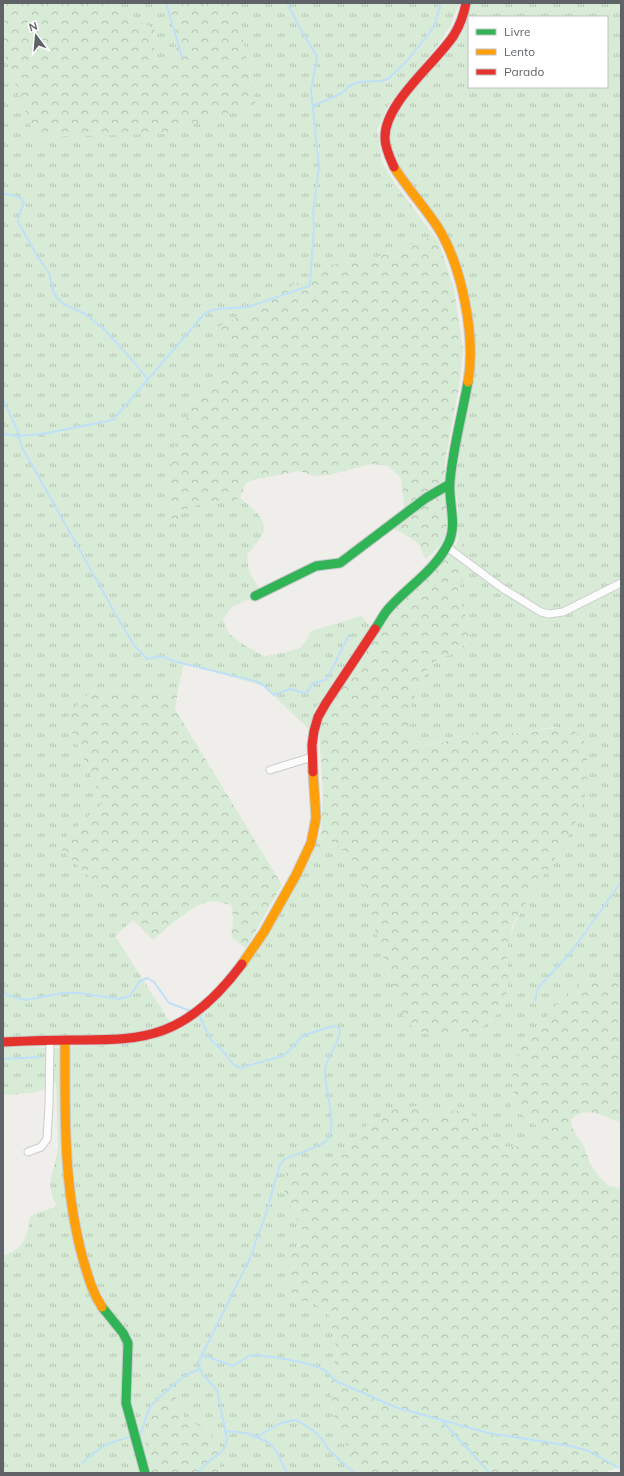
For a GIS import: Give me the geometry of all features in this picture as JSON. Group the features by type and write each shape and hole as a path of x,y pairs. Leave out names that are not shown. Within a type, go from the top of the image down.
{"street":[{"path":"3,1042 137,1037 165,1030 179,1024 205,1005 226,983 245,959 267,926 309,850 314,831 312,738 319,715 389,608 399,596 435,562 450,542 452,529 450,484 470,365 467,319 459,281 451,255 443,237 424,207 405,184 397,171 388,152 384,136 390,116 409,89 454,34 461,22 466,3"},
{"path":"255,596 316,566 331,566 340,563 426,498 450,484"},
{"path":"447,547 502,588 541,612 549,614 563,612 621,583"},
{"path":"270,770 312,757"},
{"path":"64,1040 65,1139 70,1199 79,1244 92,1290 101,1306 123,1333 128,1343 126,1403 145,1473"},
{"path":"28,1152 41,1147 47,1139 50,1090 50,1041"}],"green space":[{"path":"3,3 105,3 112,9 155,29 154,47 156,61 167,66 177,53 171,22 170,3 236,3 256,105 161,134 35,137 3,51"},
{"path":"105,3 170,3 171,22 177,53 167,66 156,61 154,47 155,29 112,9"},
{"path":"236,3 459,3 451,25 437,46 389,104 377,130 382,162 395,184 434,236 372,259 331,265 317,271 257,307 213,330 239,358 212,379 181,511 197,505 213,502 227,503 240,498 258,514 264,524 262,535 247,555 249,571 261,592 232,607 223,619 229,634 244,645 264,656 300,648 308,638 311,631 361,616 370,627 315,709 309,729 263,686 184,663 178,690 91,691 66,718 103,803 57,845 133,920 115,936 170,1022 146,1030 111,1035 75,1037 3,1036 3,51 35,137 256,105"},
{"path":"470,3 621,3 621,982 611,978 570,990 537,1028 512,1078 514,1099 511,1106 538,1127 543,1138 541,1141 525,1146 506,1147 490,1137 482,1129 479,1121 462,1110 426,1114 416,1106 372,1121 332,1158 318,1162 299,1222 302,1233 301,1238 291,1256 288,1266 288,1275 293,1296 300,1301 311,1301 328,1313 337,1354 330,1378 333,1415 359,1473 219,1473 220,1443 206,1429 191,1423 183,1416 175,1397 153,1404 140,1473 3,1473 3,1255 10,1253 20,1246 28,1229 30,1216 57,1206 52,1196 50,1183 58,1149 56,1082 38,1092 9,1095 3,1094 3,1046 52,1048 115,1045 150,1040 181,1029 208,1010 250,962 311,857 318,839 336,843 356,864 362,878 387,971 470,1033 491,1021 498,1013 505,1000 508,986 507,950 509,936 523,907 563,845 579,814 580,736 570,729 552,727 525,733 493,731 468,734 433,744 423,744 414,740 409,723 409,711 414,695 430,666 443,657 452,654 466,644 470,637 469,625 466,614 461,606 459,592 461,582 467,570 463,545 458,539 458,506 455,483 474,349 448,238 392,158 388,132 398,110 445,52"},
{"path":"434,236 439,243 454,289 463,349 460,380 446,456 444,484 447,507 448,537 426,559 417,543 394,528 405,513 401,478 388,466 370,464 329,475 315,476 299,471 253,480 246,483 240,498 227,503 213,502 197,505 181,511 178,519 168,518 168,478 176,442 193,404 212,379 238,358 213,330 257,307 317,271 331,265 372,259"},
{"path":"458,539 465,550 468,561 467,570 459,593 461,604 470,629 469,639 452,654 434,662 427,671 413,701 411,709 410,724 414,739 422,744 429,745 486,731 520,733 553,728 567,729 574,731 580,736 586,746 587,780 585,799 573,827 521,910 510,931 507,947 508,985 503,1004 492,1019 478,1029 461,1036 445,1039 418,1031 406,1020 400,1008 389,976 362,878 356,864 336,843 318,839 321,831 323,793 319,731 324,714 397,606 457,543"},
{"path":"178,690 175,709 282,885 246,948 231,937 233,913 231,905 215,901 206,902 189,911 153,940 57,845 103,803 66,718 91,691"},
{"path":"597,978 611,978 621,982 621,1123 602,1115 588,1112 576,1115 571,1120 572,1128 584,1146 590,1164 599,1177 609,1186 621,1188 621,1467 602,1473 359,1473 333,1415 330,1378 337,1354 328,1313 311,1301 300,1301 292,1296 288,1279 288,1264 293,1252 299,1245 302,1229 284,1190 286,1173 314,1159 318,1162 332,1158 372,1121 397,1108 416,1106 426,1114 462,1110 479,1121 482,1129 490,1137 506,1147 525,1146 541,1141 543,1138 538,1127 511,1106 514,1099 512,1078 520,1050 570,990 583,982"},
{"path":"169,1388 175,1396 183,1416 191,1423 206,1429 220,1443 219,1473 140,1473 153,1404 160,1390"}],"waterway":[{"path":"166,3 182,57"},
{"path":"3,434 18,436 42,434 113,420 205,313 216,309 248,307 309,286 314,227 313,212 319,167 311,91 317,56 303,34 287,3"},
{"path":"313,106 342,93 348,87 358,82 381,81 388,79 407,61 430,32 435,23 441,3"},
{"path":"3,193 21,198 24,203 19,214 18,222 37,256 49,273 53,291 57,298 62,303 85,314 105,330 148,380"},
{"path":"3,399 20,436"},
{"path":"18,436 23,449 119,620 134,645 147,659 160,656 173,661 255,681 262,684 274,695 290,689 304,693 308,691 312,684 327,679 349,635"},
{"path":"535,1001 538,988 572,951 621,882"},
{"path":"3,990 7,995 25,1000 63,993 79,993 119,999 130,996 139,982 147,978 154,982 169,1003 191,1011"},
{"path":"197,1473 207,1462 223,1450 227,1439 217,1390 202,1374 198,1363 253,1252 266,1214 280,1164 285,1159 321,1145 329,1137 331,1119 325,1070 328,1060 338,1040 340,1030 339,1028 333,1026 305,1035 282,1056 240,1068 234,1065 222,1050 211,1040 199,1015"},
{"path":"3,1059 40,1057"},
{"path":"202,1355 233,1366 253,1355 305,1363 326,1371 336,1381 395,1407 488,1433 571,1446 589,1451 621,1469"},
{"path":"138,1436 141,1433 147,1414 153,1403 184,1376 199,1369"},
{"path":"256,1437 281,1423 294,1420 298,1421 314,1431 329,1450 354,1473"},
{"path":"442,1421 490,1473"},
{"path":"226,1431 246,1433 268,1442 277,1452 287,1473"},
{"path":"82,1463 105,1446 132,1437"}],"traffic: fast":[{"path":"375,629 397,599 436,562 443,553 451,537 451,469 468,382"},
{"path":"255,596 316,566 340,563 426,498 450,484"},
{"path":"102,1307 123,1333 128,1343 126,1403 145,1473"}],"traffic: slow":[{"path":"394,167 437,226 454,260 465,302 468,323 470,344 468,382"},
{"path":"242,964 264,932 296,875 311,843 316,818 313,772"},
{"path":"65,1040 66,1150 72,1205 76,1232 83,1259 93,1290 102,1307"}],"traffic: jam":[{"path":"394,167 389,157 385,142 387,125 393,111 412,84 454,35 462,19 466,3"},
{"path":"313,772 312,745 318,717 375,629"},
{"path":"3,1042 119,1039 153,1034 176,1025 208,1003 242,964"}]}
